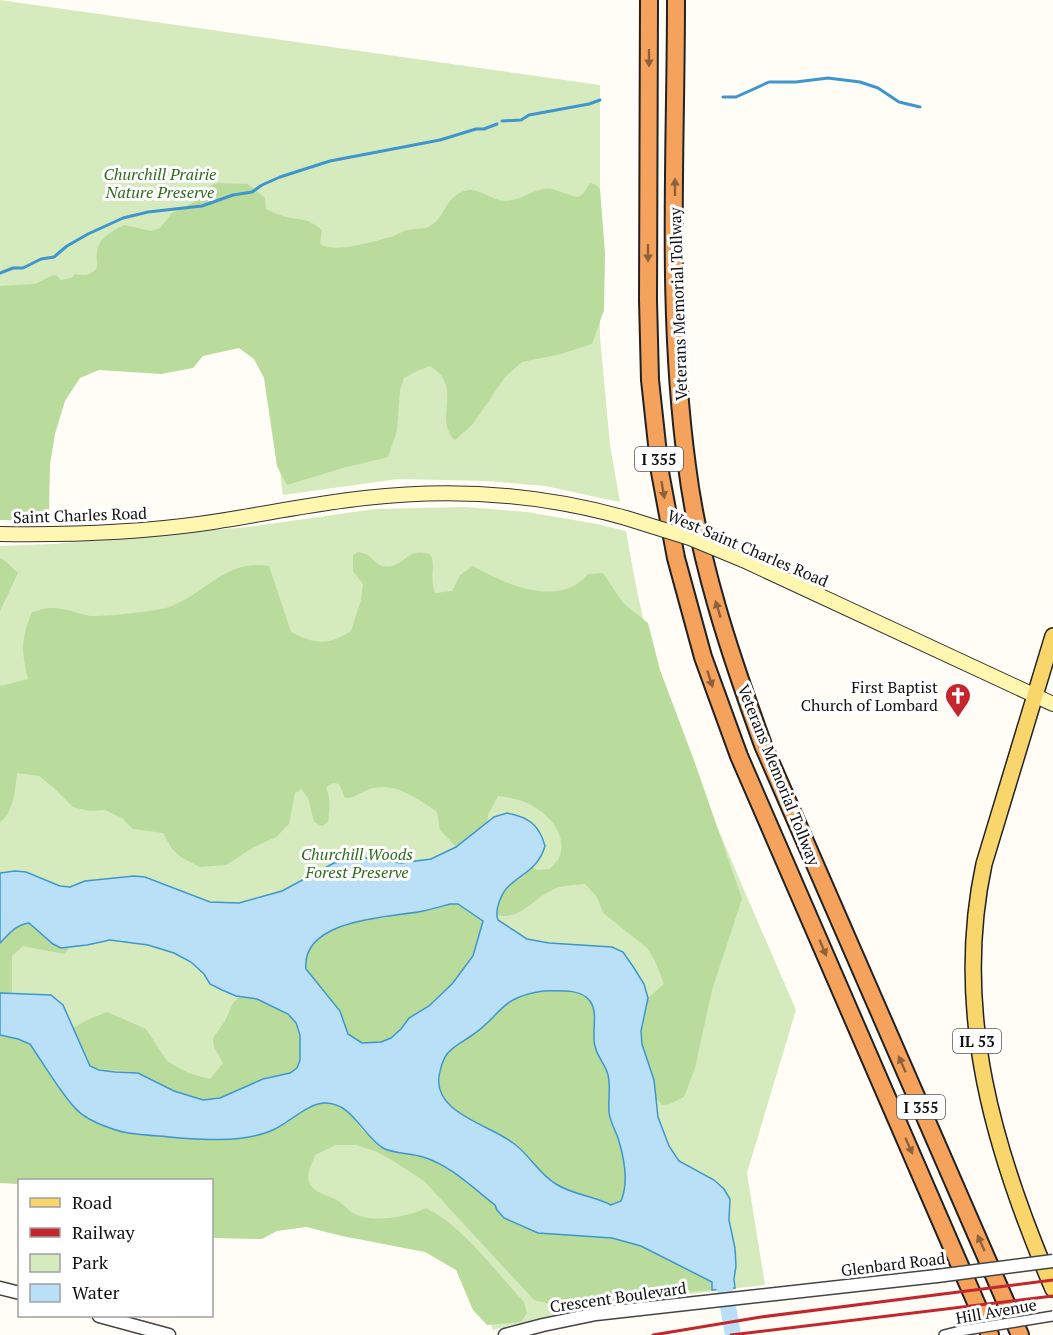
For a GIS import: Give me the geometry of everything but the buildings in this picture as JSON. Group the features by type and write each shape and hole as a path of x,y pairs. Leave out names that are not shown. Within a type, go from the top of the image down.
{"highway":[{"name":"Veterans Memorial Tollway","path":"650,0 648,300 650,380 660,472 676,558 703,657 739,756 990,1335"},
{"name":"Veterans Memorial Tollway","path":"676,0 674,296 677,371 687,467 705,566 739,677 764,745 1020,1335"}],"main road":[{"name":"West Saint Charles Road","path":"161,528 358,498 418,494 456,493 525,498 574,506 674,532 743,560 1053,704"},
{"name":"Saint Charles Road","path":"0,534 63,535 161,528"},
{"name":"IL 53","path":"1053,636 982,874 973,958 977,1038 993,1124 1014,1192 1053,1289"}],"street":[{"name":"Glenbard Road","path":"737,1297 1053,1261"},
{"path":"0,1288 18,1292"},
{"name":"Crescent Boulevard","path":"505,1335 596,1314 737,1297"},
{"name":"Hill Avenue","path":"944,1335 1053,1316"},
{"path":"103,1317 169,1335"}],"green space":[{"name":"Churchill Prairie Nature Preserve","path":"0,0 600,85 600,337 610,445 620,502 545,486 487,481 398,479 283,495 262,333 64,355 0,520"},
{"path":"218,183 248,184 265,198 266,209 287,217 311,222 322,230 320,244 335,248 365,244 427,227 439,218 452,198 464,191 478,191 505,201 547,188 578,197 583,194 590,183 596,185 600,189 605,253 604,310 592,344 561,354 522,362 505,377 473,424 455,440 446,423 445,383 440,374 430,366 417,371 404,378 400,390 397,431 388,457 287,485 277,466 264,378 254,359 239,348 203,356 193,368 161,374 99,370 80,378 65,401 55,434 50,464 49,513 43,521 0,520 0,286 35,284 53,275 61,280 71,278 75,274 90,274 97,268 100,243 110,233 124,225 151,231 160,228 172,213 200,199 207,188"},
{"name":"Churchill Woods Forest Preserve","path":"466,507 527,512 626,531 647,632 671,709 722,839 796,1010 747,1173 765,1285 617,1303 566,1312 493,1330 455,1232 256,1211 213,1179 19,1179 0,1175 0,546 53,544 248,527 375,509"},
{"path":"358,552 368,555 377,564 387,567 414,554 431,555 435,593 452,591 460,575 473,566 516,586 547,592 562,590 576,584 588,574 603,573 623,603 648,623 660,670 742,899 712,990 695,1068 684,1097 662,1105 656,1099 654,1080 642,1044 641,1031 648,998 664,984 655,961 647,948 603,913 597,897 585,884 556,888 519,912 505,916 496,915 502,894 509,885 522,878 532,867 537,870 550,869 558,859 561,840 558,831 546,816 530,804 498,796 488,815 487,823 456,847 440,830 437,812 404,792 386,787 376,788 354,797 345,798 339,784 333,783 326,787 329,800 328,822 322,826 314,822 308,798 301,789 295,793 289,824 276,837 254,847 226,865 200,867 182,858 172,849 163,833 133,829 122,818 105,810 89,811 73,807 39,776 17,773 11,807 0,822 0,685 28,679 23,645 32,612 55,608 97,616 163,609 182,601 228,572 254,565 269,566 291,632 314,641 328,641 351,631 361,600 363,584 353,571 353,555"},
{"path":"0,558 18,573 0,611"},
{"path":"458,904 483,921 473,956 452,984 429,1006 409,1018 391,1038 381,1042 362,1043 348,1034 340,1011 306,969 308,953 317,940 349,924"},
{"path":"29,923 53,944 61,948 71,946 64,954 23,946 12,956 12,993 0,993 0,943 16,928"},
{"path":"543,991 575,992 586,997 593,1006 595,1046 608,1075 610,1115 625,1170 625,1186 621,1201 611,1205 569,1191 556,1184 513,1143 454,1109 440,1089 441,1068 449,1052 481,1028 508,1003 528,994"},
{"path":"240,996 272,1005 289,1016 299,1034 300,1063 289,1074 263,1080 212,1100 186,1096 134,1072 90,1066 73,1028 107,1012 146,1029 167,1061 188,1073 210,1079 223,1063 214,1047 213,1038 225,1021 233,1003"},
{"path":"0,1035 30,1044 75,1108 136,1134 210,1140 286,1124 311,1106 323,1103 338,1105 349,1112 362,1130 385,1149 425,1157 449,1169 495,1205 504,1218 538,1233 612,1238 641,1246 712,1282 712,1290 676,1293 570,1309 534,1300 424,1181 377,1152 356,1145 336,1145 315,1155 308,1175 313,1188 337,1200 350,1211 367,1218 399,1217 426,1208 440,1216 466,1238 524,1302 527,1313 521,1322 487,1325 473,1310 456,1270 425,1252 306,1227 277,1231 262,1239 213,1238 213,1179 18,1179 18,1184 0,1183"}],"water":[{"path":"507,813 527,819 536,827 545,846 535,864 504,892 498,906 498,920 527,939 549,943 612,947 623,952 644,984 648,998 641,1031 642,1044 654,1080 658,1117 669,1146 679,1161 714,1180 724,1189 730,1199 729,1220 735,1248 735,1288 712,1290 712,1282 641,1246 612,1238 538,1233 504,1218 495,1205 452,1171 423,1157 383,1148 349,1113 334,1104 317,1104 275,1129 242,1138 214,1140 134,1134 116,1130 91,1120 75,1108 30,1044 0,1035 0,993 51,995 63,1005 90,1066 99,1070 138,1073 174,1091 203,1100 220,1098 263,1079 290,1073 297,1068 300,1060 300,1035 296,1023 288,1014 257,999 236,996 210,984 204,974 191,962 174,953 148,945 110,940 61,948 29,923 16,928 0,943 0,873 26,872 60,886 70,887 85,881 145,877 210,902 239,903 282,891 334,863 366,858 401,863 431,859 456,847 494,817","holes":["458,904 483,921 473,956 452,984 429,1006 409,1018 391,1038 381,1042 362,1043 348,1034 340,1011 306,969 308,953 317,940 348,924","543,991 575,992 586,997 593,1006 595,1046 608,1075 610,1115 625,1170 625,1186 621,1201 611,1205 569,1191 556,1184 513,1143 454,1109 445,1100 440,1089 441,1068 449,1052 481,1028 508,1003 528,994"]}],"waterway":[{"path":"723,97 736,97 769,82 796,82 828,78 860,82 878,88 899,102 920,107"},
{"path":"502,121 521,120 529,115 600,100"},
{"path":"0,273 54,257 67,246 88,234 123,218 148,212 202,206 233,195 252,192 280,177 330,161 440,140 497,124"},
{"path":"717,1269 725,1289 733,1335"}],"railway":[{"path":"653,1335 761,1317 1053,1280"},
{"path":"731,1335 1053,1296"}],"place":[{"name":"First Baptist Church of Lombard","path":"958,719"}]}
